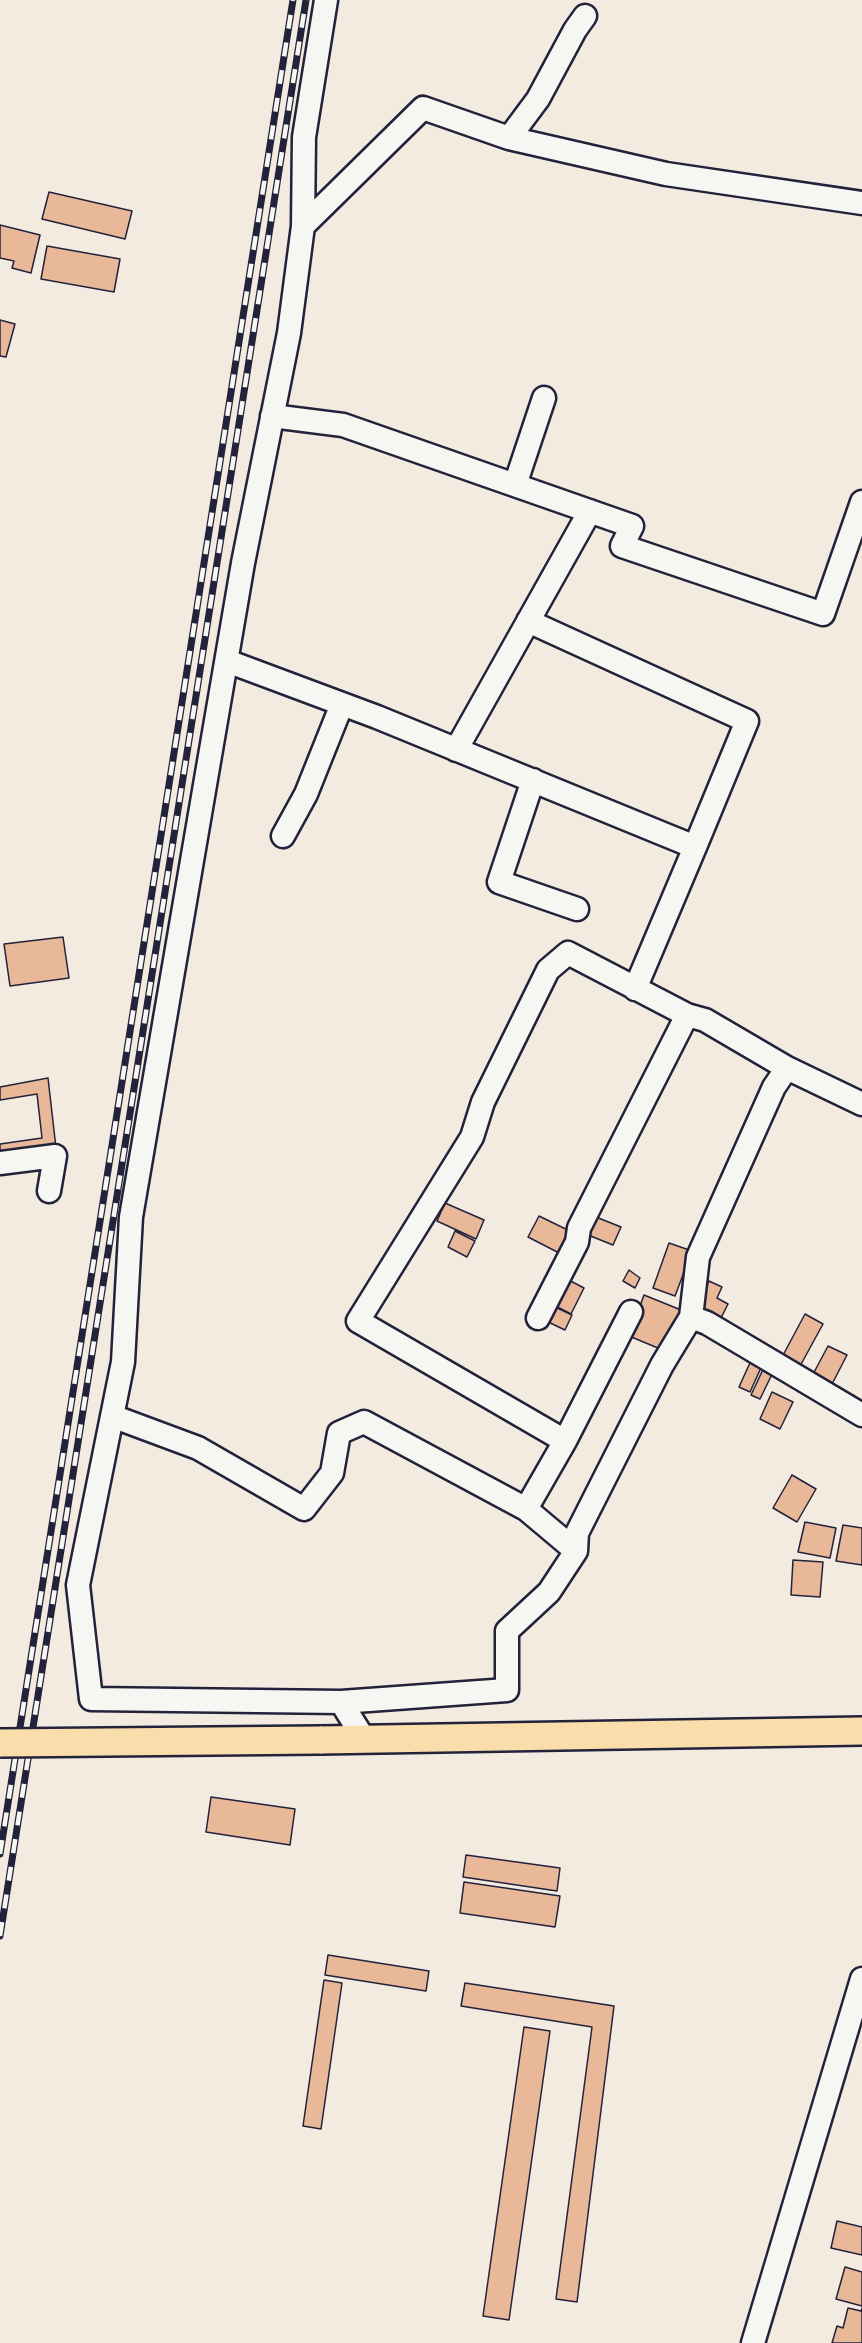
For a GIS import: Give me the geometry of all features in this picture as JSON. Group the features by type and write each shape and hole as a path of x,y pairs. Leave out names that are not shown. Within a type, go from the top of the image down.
{"main road":[{"path":"0,1743 862,1731"}],"street":[{"path":"326,0 304,137 303,226 289,333 227,661 131,1217 123,1362 78,1585 91,1699 341,1702 507,1690 507,1631 549,1592 576,1551 577,1533 662,1365 691,1317 698,1257 774,1087 787,1068"},
{"path":"509,138 538,99 575,30 585,16"},
{"path":"303,226 423,108 509,138 666,174 862,203"},
{"path":"514,485 544,398"},
{"path":"272,416 343,425 632,526 622,546 823,614 862,502"},
{"path":"456,750 590,511"},
{"path":"528,621 747,721 635,988"},
{"path":"227,661 533,780 695,848"},
{"path":"283,836 306,794 342,704"},
{"path":"533,780 499,882 577,909"},
{"path":"565,1442 358,1321 472,1137 483,1102 548,970 568,952 687,1015 705,1020 787,1068 862,1104"},
{"path":"538,1318 577,1242 579,1228 687,1015"},
{"path":"0,1163 55,1156 49,1191"},
{"path":"526,1509 565,1442 631,1312"},
{"path":"691,1317 707,1323 862,1414"},
{"path":"112,1416 198,1449 304,1509 332,1473 339,1433 364,1422 526,1509 576,1551"},
{"path":"341,1702 364,1739"},
{"path":"753,2343 862,1979"}],"building":[{"path":"49,192 132,211 125,239 42,219"},
{"path":"0,225 40,235 31,273 12,268 14,261 0,258"},
{"path":"47,246 120,259 114,292 41,279"},
{"path":"0,320 15,324 6,357 0,356"},
{"path":"63,937 69,978 10,986 4,944"},
{"path":"48,1078 56,1148 0,1156 0,1144 42,1138 37,1094 0,1100 0,1087"},
{"path":"445,1203 484,1220 476,1239 437,1221"},
{"path":"539,1216 578,1235 567,1257 528,1237"},
{"path":"596,1217 621,1227 613,1245 588,1235"},
{"path":"455,1231 475,1241 467,1257 448,1247"},
{"path":"669,1243 692,1251 675,1296 653,1288"},
{"path":"629,1270 640,1278 635,1288 623,1281"},
{"path":"561,1276 584,1288 571,1314 548,1302"},
{"path":"709,1281 722,1287 717,1298 728,1304 720,1320 696,1309"},
{"path":"644,1295 686,1312 665,1351 629,1336"},
{"path":"553,1306 572,1315 565,1330 546,1321"},
{"path":"805,1314 823,1324 799,1368 781,1359"},
{"path":"828,1346 847,1355 830,1388 811,1378"},
{"path":"754,1354 765,1359 750,1392 739,1387"},
{"path":"767,1361 776,1366 760,1399 751,1395"},
{"path":"772,1392 793,1402 780,1429 760,1419"},
{"path":"792,1475 816,1489 797,1522 773,1508"},
{"path":"805,1522 836,1528 830,1558 798,1552"},
{"path":"843,1525 862,1528 862,1565 836,1561"},
{"path":"793,1560 823,1562 820,1597 791,1595"},
{"path":"211,1797 295,1809 290,1845 206,1832"},
{"path":"466,1855 560,1868 557,1891 463,1877"},
{"path":"464,1882 560,1896 555,1927 460,1913"},
{"path":"328,1955 429,1971 426,1991 325,1975"},
{"path":"324,1980 342,1983 321,2129 303,2126"},
{"path":"465,1983 614,2006 577,2302 556,2299 592,2027 461,2006"},
{"path":"524,2027 550,2031 509,2320 483,2316"},
{"path":"837,2221 862,2227 862,2255 831,2248"},
{"path":"845,2267 862,2272 862,2306 836,2299"},
{"path":"848,2308 861,2311 862,2308 862,2343 832,2343 837,2326 843,2328"}],"railway":[{"path":"0,1854 293,0"},
{"path":"0,1936 306,0"}]}
